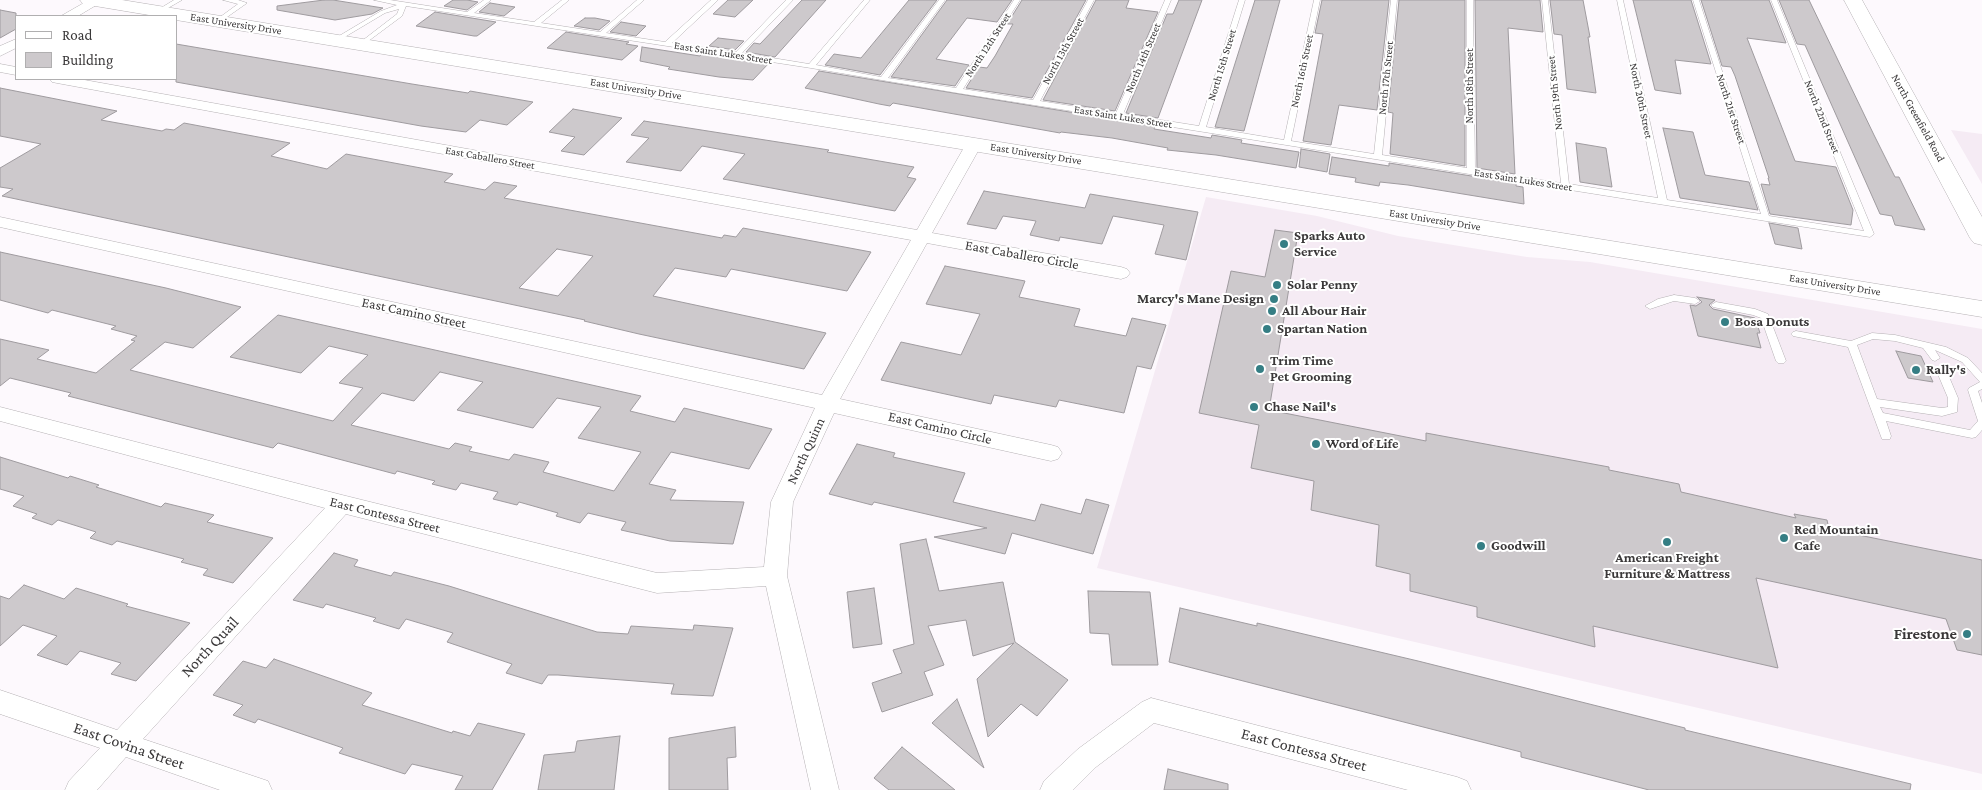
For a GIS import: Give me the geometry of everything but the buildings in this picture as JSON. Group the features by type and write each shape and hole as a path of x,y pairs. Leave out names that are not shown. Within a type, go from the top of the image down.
{"main road":[{"name":"North Greenfield Road","path":"1853,0 1982,238"},
{"name":"East University Drive","path":"93,1 1982,309"}],"street":[{"path":"70,15 93,1"},
{"path":"0,52 15,44"},
{"path":"0,68 15,71"},
{"name":"East Caballero Street","path":"62,80 922,237"},
{"name":"North Quinn","path":"825,790 775,576 782,502 828,403 974,144"},
{"name":"East Camino Street","path":"0,222 828,403"},
{"name":"East Caballero Circle","path":"922,237 1121,273"},
{"name":"East Camino Circle","path":"828,403 1051,453"},
{"name":"East Contessa Street","path":"0,414 342,504 657,583 775,576"},
{"name":"North Quail","path":"79,790 342,504"},
{"name":"East Covina Street","path":"0,702 258,790"},
{"name":"East Contessa Street","path":"1054,790 1087,758 1151,710 1457,790"}],"lane":[{"path":"159,11 179,0"},
{"path":"218,21 244,3 226,0"},
{"name":"East Saint Lukes Street","path":"377,0 407,2 468,14 811,66 958,91 1870,234"},
{"path":"468,14 488,0"},
{"path":"535,24 566,0"},
{"path":"601,34 641,0"},
{"path":"667,44 715,0"},
{"path":"737,55 790,0"},
{"path":"811,66 867,0"},
{"path":"883,79 942,0"},
{"name":"North 12th Street","path":"958,91 1017,0"},
{"name":"North 13th Street","path":"1035,103 1091,0"},
{"name":"North 14th Street","path":"1119,116 1168,0"},
{"name":"North 15th Street","path":"1202,129 1242,0"},
{"name":"North 16th Street","path":"1287,142 1317,0"},
{"name":"North 17th Street","path":"1378,157 1394,0"},
{"name":"North 18th Street","path":"1470,0 1471,171"},
{"name":"North 19th Street","path":"1545,0 1565,186"},
{"name":"North 20th Street","path":"1620,0 1663,202"},
{"name":"North 21st Street","path":"1696,0 1766,218"},
{"name":"North 22nd Street","path":"1774,0 1870,234"},
{"path":"336,40 383,12 407,2"},
{"path":"361,44 400,15 407,2"},
{"path":"1650,306 1674,298 1695,301"},
{"path":"1716,305 1765,316 1781,361"},
{"path":"1796,334 1852,344 1872,336 1943,349 1965,360 1982,379"},
{"path":"1852,344 1886,436"},
{"path":"1926,345 1935,358"},
{"path":"1873,402 1942,412 1953,409 1953,398 1942,372"},
{"path":"1982,385 1973,390 1982,419"},
{"path":"1878,416 1972,434 1982,423"}],"shaded area":[{"path":"1951,130 1982,134 1982,184"},
{"path":"1206,197 1317,216 1398,236 1527,257 1590,262 1982,329 1982,774 1097,568"}],"place":[{"name":"Sparks Auto Service","path":"1284,244"},
{"name":"Solar Penny","path":"1277,285"},
{"name":"Marcy's Mane Design","path":"1274,299"},
{"name":"All Abour Hair","path":"1272,311"},
{"name":"Bosa Donuts","path":"1725,322"},
{"name":"Spartan Nation","path":"1267,329"},
{"name":"Trim Time Pet Grooming","path":"1260,369"},
{"name":"Rally's","path":"1916,370"},
{"name":"Chase Nail's","path":"1254,407"},
{"name":"Word of Life","path":"1316,444"},
{"name":"Red Mountain Cafe","path":"1784,538"},
{"name":"American Freight Furniture & Mattress","path":"1667,542"},
{"name":"Goodwill","path":"1481,546"},
{"name":"Firestone","path":"1967,634"}]}
